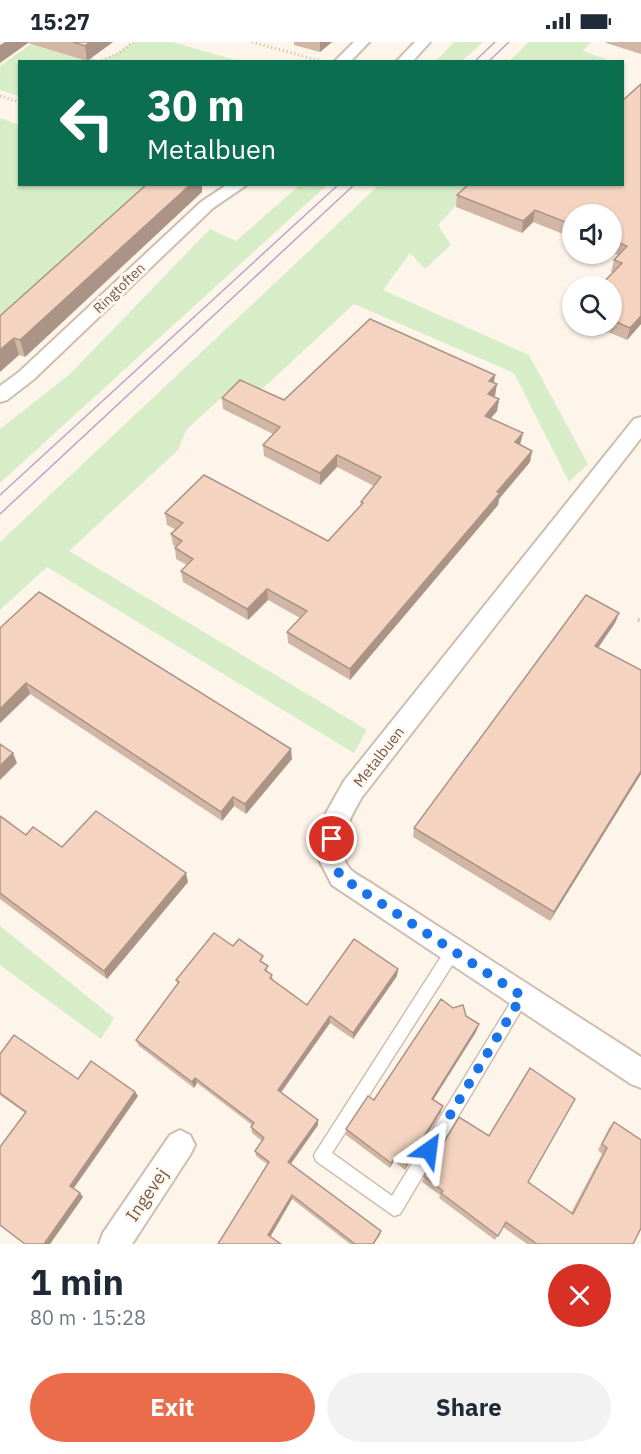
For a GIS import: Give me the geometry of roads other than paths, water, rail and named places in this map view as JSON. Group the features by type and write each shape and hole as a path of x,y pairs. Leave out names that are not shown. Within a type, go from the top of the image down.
{"street":[{"path":"343,60 362,42"},
{"path":"405,60 423,42"},
{"name":"Ringtoften","path":"0,395 26,376 196,214 237,186"},
{"name":"Metalbuen","path":"641,424 353,789 334,822 330,856 341,877 641,1074"},
{"name":"Ingevej","path":"114,1244 180,1145"}],"lane":[{"path":"453,951 322,1155 394,1208 522,996"}],"tram line":[{"path":"476,60 495,42"},
{"path":"490,60 509,42"},
{"path":"0,495 337,186"},
{"path":"0,514 353,186"}]}
